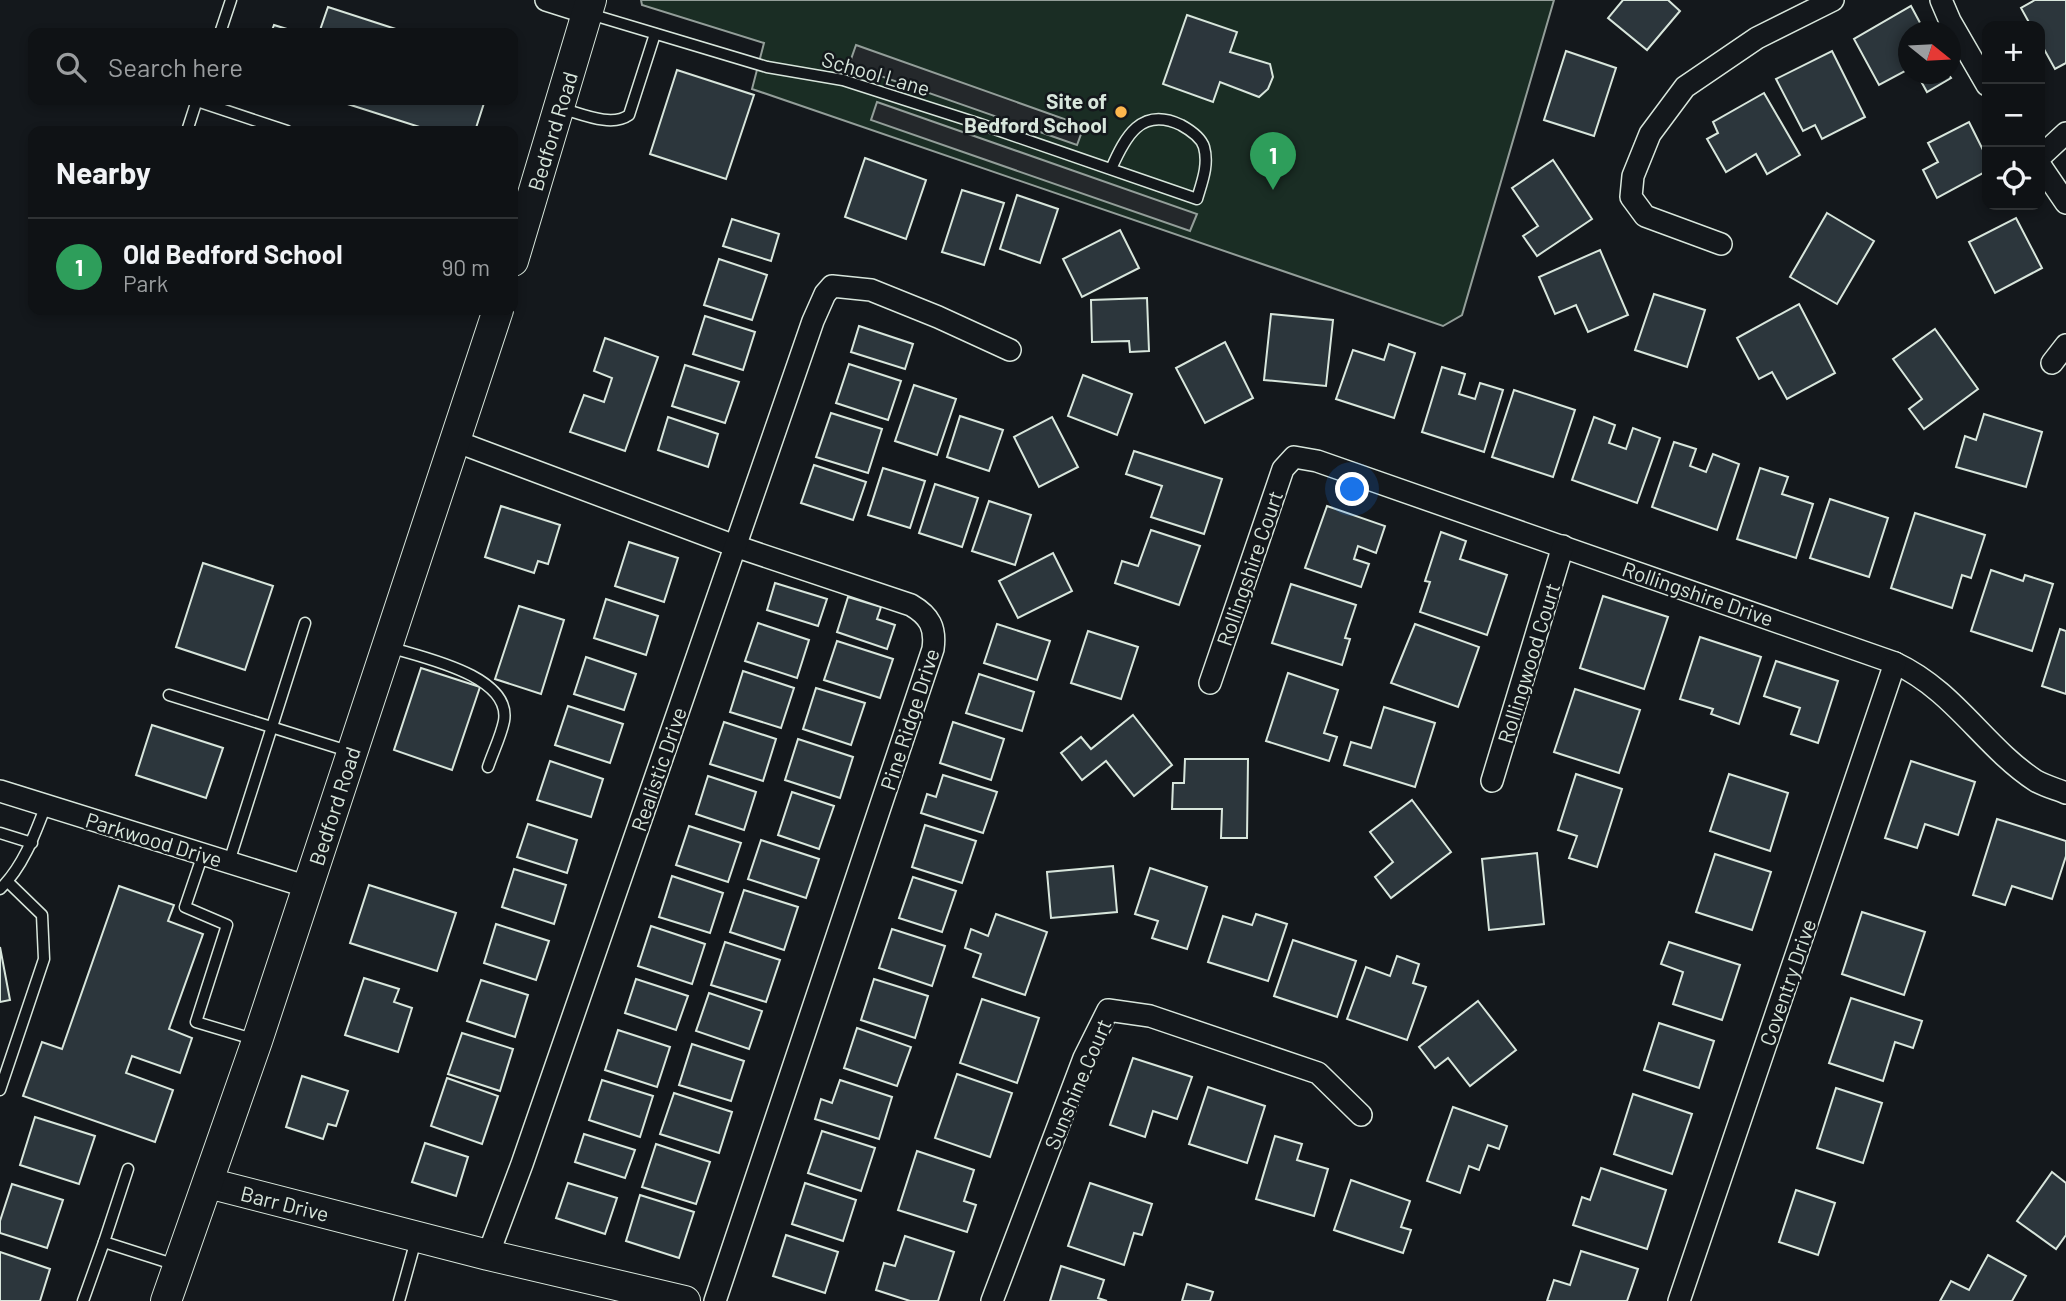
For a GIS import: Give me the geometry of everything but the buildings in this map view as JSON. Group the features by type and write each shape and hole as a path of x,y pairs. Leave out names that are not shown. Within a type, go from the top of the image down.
{"main road":[{"name":"Bedford Road","path":"518,237 524,209 589,7"},
{"name":"Bedford Road","path":"166,1301 257,1041 496,315"},
{"name":"Barr Drive","path":"208,1183 488,1255 684,1301"}],"street":[{"path":"546,0 589,7"},
{"path":"1721,244 1645,216 1631,197 1633,176 1650,134 1685,86 1757,38 1833,0"},
{"path":"1941,0 1986,84"},
{"path":"2045,152 2066,133"},
{"path":"2045,172 2066,203"},
{"name":"Realistic Drive","path":"488,1255 522,1164 813,321 825,294 832,286 871,290 1010,350"},
{"path":"2052,363 2066,345"},
{"name":"Pine Ridge Drive","path":"455,441 735,546 911,605 924,612 931,620 935,637 933,649 715,1301"},
{"name":"Rollingshire Drive","path":"1294,457 1317,461 1895,663 1916,673 1955,704 2020,770 2039,783 2066,793"},
{"name":"Rollingshire Court","path":"1210,683 1283,470 1294,457"},
{"name":"Rollingwood Court","path":"1492,781 1563,546"},
{"name":"Coventry Drive","path":"1679,1301 1895,663"},
{"name":"Parkwood Drive","path":"0,791 308,887"},
{"name":"Sunshine Court","path":"992,1301 1084,1058 1108,1010 1150,1016 1318,1073 1360,1115"}],"lane":[{"path":"222,28 231,0"},
{"name":"School Lane","path":"589,7 655,34 767,67 843,80 1197,200 1205,173 1203,143 1187,128 1172,121 1144,121 1121,146 1111,169"},
{"path":"559,107 612,121 622,120 629,115 655,34"},
{"path":"189,126 196,105"},
{"path":"209,105 272,126"},
{"path":"229,862 305,623"},
{"path":"387,646 474,674 502,701 505,719 488,767"},
{"path":"169,695 351,752"},
{"path":"0,1090 44,959 42,915 4,886 32,843 46,805"},
{"path":"0,833 32,843"},
{"path":"203,854 185,907 227,925 196,1022 257,1041"},
{"path":"83,1301 128,1169"},
{"path":"398,1301 417,1237"},
{"path":"104,1242 179,1265"}],"green space":[{"path":"641,0 1554,0 1462,315 1443,326 752,89 764,43 642,5"}],"shaded area":[{"path":"856,45 1084,126 1077,145 849,65"},
{"path":"877,102 1197,214 1190,231 871,120"}],"place":[{"name":"Site of Bedford School","path":"1121,112"},
{"name":"Old Bedford School","path":"1273,190"}]}
